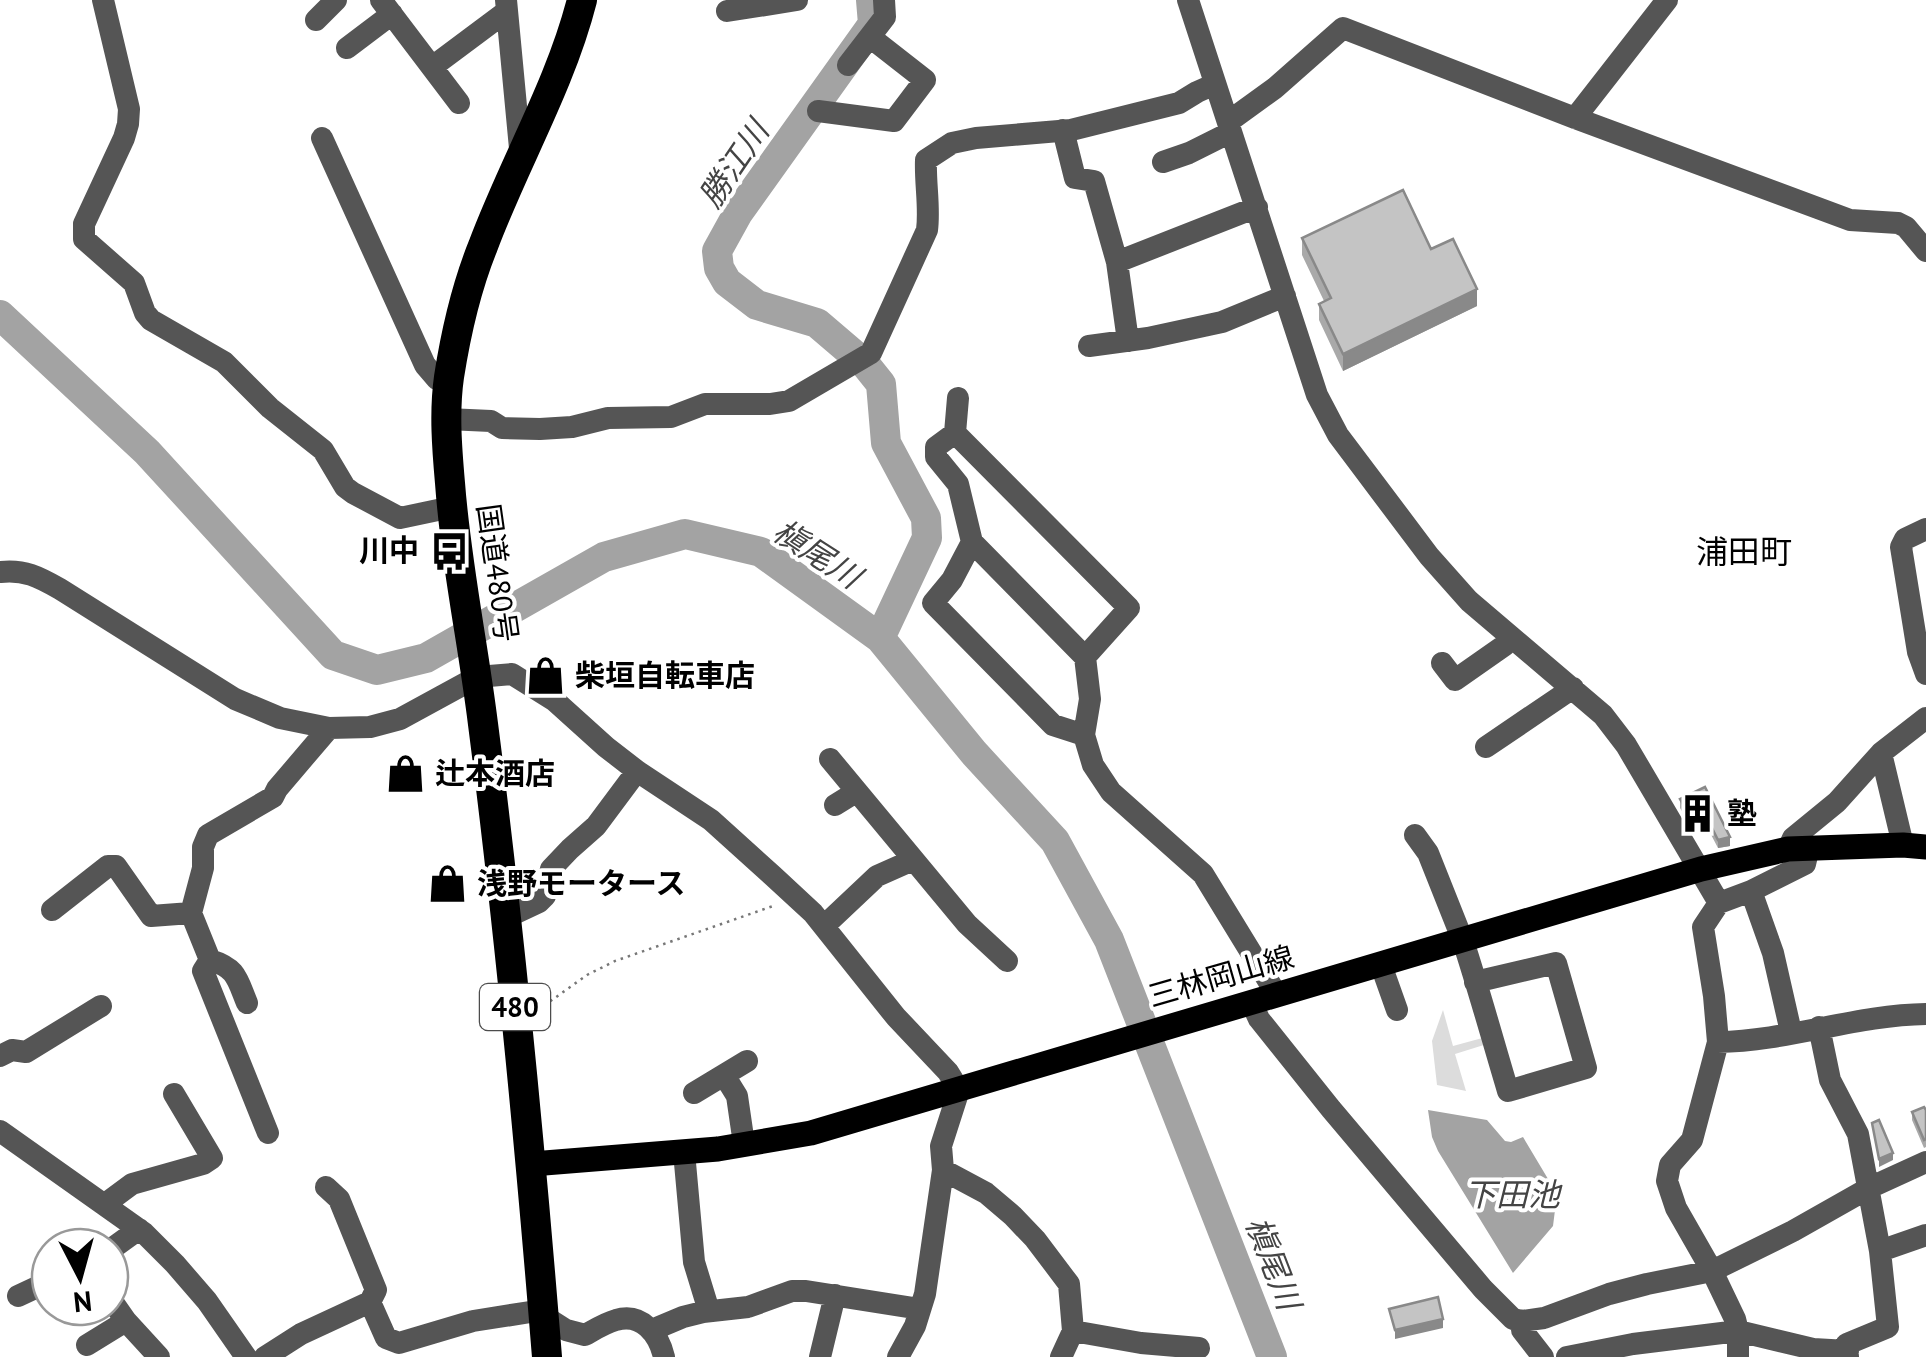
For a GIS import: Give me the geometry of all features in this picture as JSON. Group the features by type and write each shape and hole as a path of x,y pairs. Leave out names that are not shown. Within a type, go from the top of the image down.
{"highway":[{"name":"国道480号","path":"546,1357 532,1164 475,668 452,507 447,419 458,323 470,283 572,39 582,0"}],"main road":[{"name":"三林岡山線","path":"532,1164 684,1152 810,1132 1701,869 1798,848 1915,846"}],"street":[{"path":"103,0 129,109 128,124 84,224 84,239 134,283 150,320 224,362 270,408 323,450 344,487 400,518 452,507"},
{"path":"316,20 336,0"},
{"path":"727,11 797,0"},
{"path":"848,65 884,17 884,0"},
{"path":"1188,0 1316,395 1338,435 1429,556 1469,601 1604,714 1626,744 1719,904"},
{"path":"1575,118 1667,0"},
{"path":"507,6 521,159"},
{"path":"432,67 507,6"},
{"path":"348,48 387,7 460,103"},
{"path":"1163,162 1189,152 1230,127 1343,28 1850,220 1898,222 1926,251"},
{"path":"818,111 894,121 924,80 870,36"},
{"path":"447,419 491,422 502,428 540,429 572,427 608,418 671,418 705,404 789,401 871,352 927,230 926,160 952,142 1063,130 1179,103 1215,84"},
{"path":"1063,130 1075,178 1094,181 1117,262 1128,340"},
{"path":"322,138 425,365 438,380 449,382"},
{"path":"1117,262 1257,207"},
{"path":"1090,346 1222,322 1285,296"},
{"path":"958,398 955,432 936,446 936,457 958,484 972,542 1085,658 1090,699 1084,735 1093,765 1110,792 1203,874 1277,994"},
{"path":"955,432 1129,608 1085,658"},
{"path":"1926,529 1905,539 1901,547 1918,652 1926,674"},
{"path":"972,542 952,580 933,603 1054,725 1084,735"},
{"path":"0,572 30,572 45,580 235,698 280,718 329,728 370,727 400,718 475,668 512,674 555,701 638,771 711,820 824,926 960,1090 941,1146 943,1170 925,1294 898,1357"},
{"path":"1468,700 1448,672 1504,646 1511,636"},
{"path":"1486,747 1572,688"},
{"path":"1738,1357 1735,1320 1670,1194 1667,1172 1692,1140 1718,1042 1703,928 1719,904 1806,864 1793,838 1837,802 1881,753 1926,718"},
{"path":"210,960 191,912 208,836 273,798 329,728"},
{"path":"1881,753 1915,846"},
{"path":"830,760 913,860 950,891 1002,949"},
{"path":"505,918 539,902 551,869 596,826 638,771"},
{"path":"835,805 856,792"},
{"path":"1425,841 1463,941 1508,1090 1586,1068 1556,963 1476,982"},
{"path":"824,926 878,876 913,860"},
{"path":"52,910 108,866 116,866 151,916 191,912"},
{"path":"1751,891 1773,953 1791,1032"},
{"path":"210,960 233,970 246,1002"},
{"path":"210,960 203,971 268,1133"},
{"path":"1381,964 1397,1010"},
{"path":"1251,1002 1259,1019 1331,1109 1483,1289 1513,1319 1544,1318 1609,1294 1712,1272 1926,1162"},
{"path":"0,1056 12,1050 26,1052 101,1006"},
{"path":"1718,1042 1883,1016 1926,1014"},
{"path":"1567,1357 1738,1331 1848,1354 1847,1344 1888,1327 1880,1251 1858,1134 1830,1080 1819,1027"},
{"path":"694,1093 748,1060"},
{"path":"724,1075 737,1096 744,1144"},
{"path":"104,1204 132,1184 212,1158 174,1094"},
{"path":"0,1131 138,1229 176,1264 246,1357"},
{"path":"684,1152 694,1262 709,1311"},
{"path":"943,1170 986,1193 1024,1228 1069,1284 1074,1331 1061,1357"},
{"path":"265,1357 302,1334 370,1302 376,1290 339,1198 326,1187"},
{"path":"130,1235 138,1229"},
{"path":"1880,1251 1926,1235"},
{"path":"18,1296 30,1290"},
{"path":"652,1330 683,1317 748,1307 792,1290 920,1309"},
{"path":"820,1357 835,1295"},
{"path":"370,1302 386,1338 399,1343 473,1321 544,1313 566,1330 585,1335 618,1319 631,1319 652,1330 664,1357"},
{"path":"1522,1321 1522,1330 1543,1357"},
{"path":"130,1326 159,1357"},
{"path":"87,1345 118,1327"},
{"path":"1074,1331 1199,1348"}],"path":[{"path":"517,1026 587,975 615,961 796,897"}],"shaded area":[{"path":"1443,1010 1453,1046 1486,1037 1487,1044 1455,1054 1466,1091 1437,1085 1432,1041"}],"water":[{"name":"下田池","path":"1428,1110 1487,1120 1505,1141 1523,1137 1557,1194 1553,1226 1513,1273 1438,1151"}],"building":[{"path":"1403,190 1431,249 1453,239 1477,289 1343,354 1319,304 1331,298 1302,238"},
{"path":"1705,787 1730,837 1718,840 1706,816 1694,823 1680,799"},
{"path":"1924,1107 1926,1139 1924,1140 1912,1112"},
{"path":"1879,1120 1893,1153 1879,1159 1872,1123"},
{"path":"1438,1297 1443,1319 1395,1330 1389,1309"}],"waterway":[{"name":"勝江川","path":"871,0 873,24 738,213 717,251 719,268 727,282 757,305 817,323 865,364 881,384 886,443 926,518 927,538 880,638"},
{"name":"槇尾川","path":"0,315 147,452 333,655 377,670 426,658 604,557 685,534 761,552 880,638 974,753 1055,841 1109,940 1272,1357"}],"place":[{"name":"川中","path":"449,551"},
{"name":"柴垣自転車店","path":"545,676"},
{"name":"辻本酒店","path":"405,774"},
{"name":"塾","path":"1697,814"},
{"name":"浅野モータース","path":"447,884"}],"district":[{"name":"浦田町","path":"1744,552"}]}
